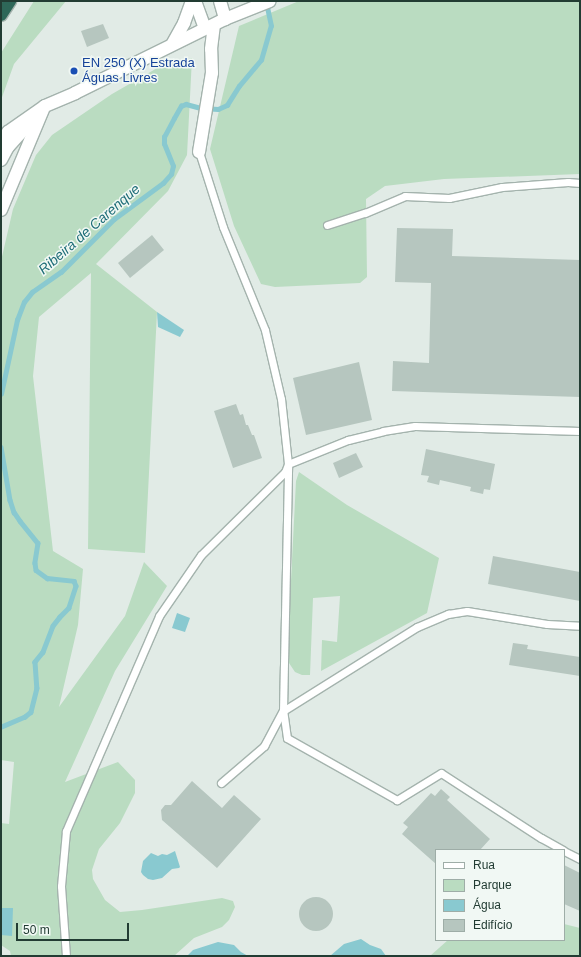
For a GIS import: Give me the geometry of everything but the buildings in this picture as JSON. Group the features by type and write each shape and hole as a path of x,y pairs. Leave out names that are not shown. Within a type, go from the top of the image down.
{"highway":[{"path":"1,15 10,1"}],"main road":[{"path":"173,43 184,23 192,1"},
{"path":"195,1 214,24"},
{"path":"199,152 212,73 211,49 214,24 220,1"},
{"path":"1,144 8,132 45,106 75,93 173,43 270,1"},
{"path":"1,160 8,147 45,106"},
{"path":"1,210 45,106"}],"lane":[{"path":"199,152 223,227 265,330 281,399 288,464 283,711 287,738 397,800 441,773 541,838 562,849"},
{"path":"327,225 365,213 405,196 449,198 502,187 568,182 580,183"},
{"path":"66,956 61,886 66,831 159,616 201,555 285,472 288,464 348,440 384,430 415,426 580,431"},
{"path":"220,784 264,746 283,711 417,627 448,614 467,611 548,624 580,626"},
{"path":"565,851 580,859"}],"green space":[{"path":"34,1 66,1 14,64 1,100 1,53"},
{"path":"299,1 580,1 580,174 444,179 385,186 366,199 367,277 360,283 275,287 261,284 234,226 210,149 239,26"},
{"path":"192,58 187,155 168,191 96,264 157,312 145,553 88,549 91,273 39,317 33,376 53,551 83,569 78,625 59,707 125,616 144,562 167,586 115,671 65,782 118,762 135,780 135,793 120,823 99,849 92,870 93,879 105,900 120,912 222,898 233,901 235,907 229,920 222,927 194,938 174,956 11,956 10,951 1,945 1,823 9,824 14,762 1,760 1,261 13,209 36,155 52,135 112,94 159,67"},
{"path":"299,472 347,505 439,558 427,613 321,671 322,640 337,642 340,596 313,598 310,675 302,675 295,672 287,660 296,481"},
{"path":"565,924 580,928 580,956 430,956 447,941 565,941"}],"water":[{"path":"157,312 184,330 180,337 158,327"},
{"path":"177,613 190,618 185,632 172,628"},
{"path":"175,851 180,867 179,868 172,869 162,878 153,880 148,879 143,875 141,872 143,861 151,853 158,856 162,854 167,855"},
{"path":"1,908 13,908 12,936 1,935"},
{"path":"361,939 370,945 381,949 386,956 330,956 344,944"},
{"path":"218,942 234,945 248,956 187,956 193,950"}],"waterway":[{"name":"Ribeira de Carenque","path":"1,394 17,320 24,302 32,292 61,272 114,219 163,183 171,174 173,166 164,144 164,137 181,106 186,104 201,108 218,109 227,105 239,86 261,60 271,26 266,3"},
{"name":"Ribeira de Carenque","path":"1,447 10,500 14,512 38,543 35,563 36,570 47,578 74,581 76,586 69,608 53,626 43,652 35,662 37,688 31,712 25,717 1,727"}],"place":[{"name":"EN 250 (X) Estrada Águas Livres","path":"74,71"}]}
